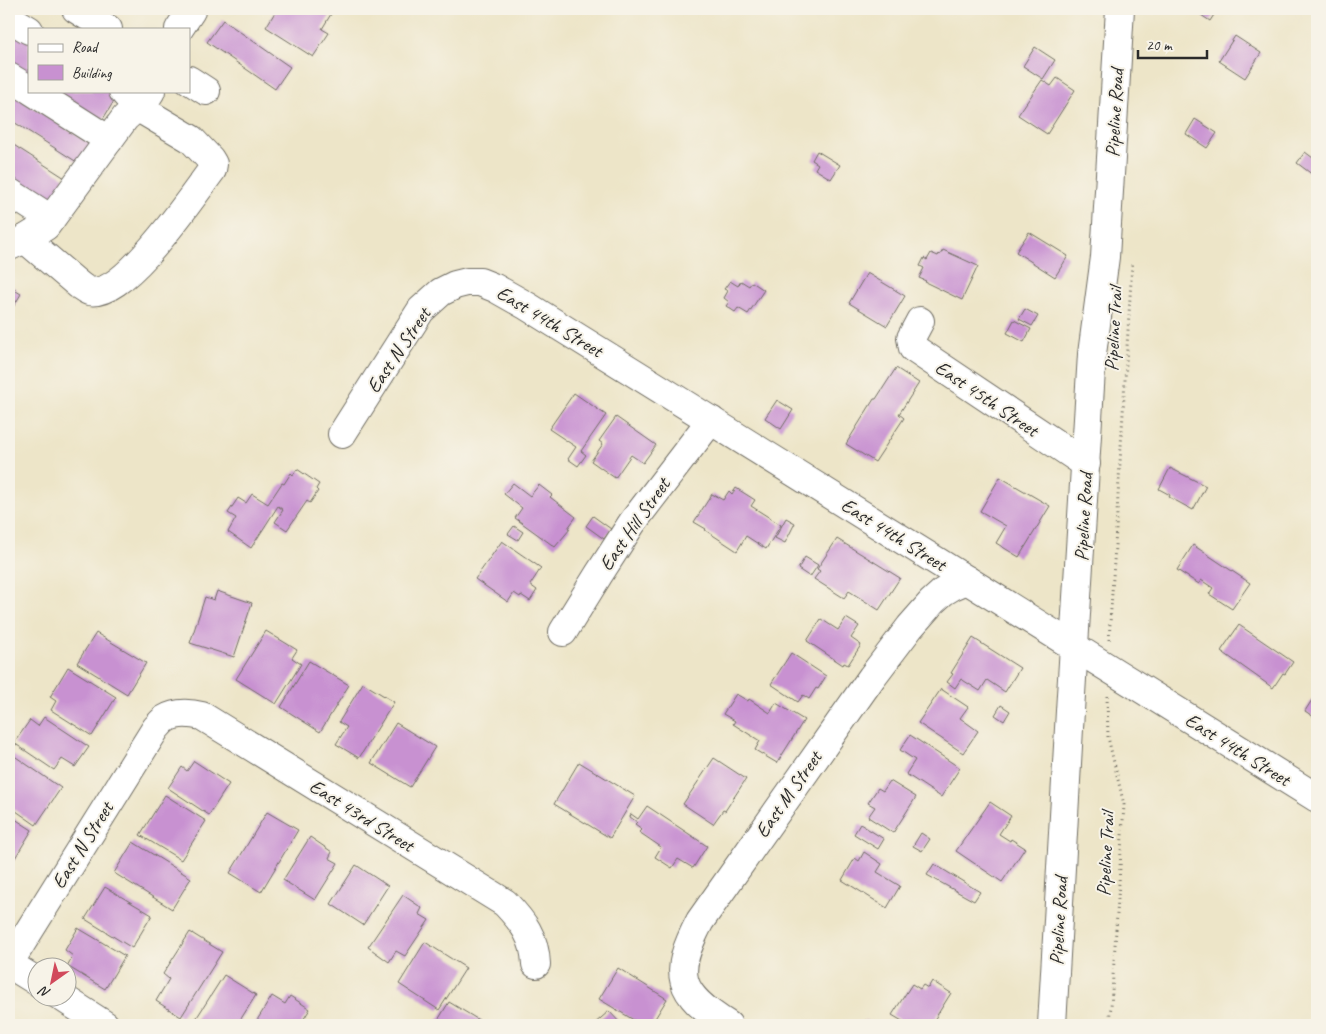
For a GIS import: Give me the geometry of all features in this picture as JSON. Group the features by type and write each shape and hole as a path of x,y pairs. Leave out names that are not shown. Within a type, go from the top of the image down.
{"street":[{"path":"76,9 106,28"},
{"path":"180,28 191,11 190,9"},
{"name":"Pipeline Road","path":"1052,1025 1092,354 1105,257 1120,9"},
{"path":"9,18 28,29"},
{"path":"9,77 28,89"},
{"path":"33,92 109,140"},
{"path":"137,97 191,139 213,164 212,170 150,252 128,273 108,286 96,291 88,291 17,243 46,226 109,140 137,97"},
{"path":"9,192 51,220"},
{"name":"East 44th Street","path":"467,282 480,282 527,306 1317,798"},
{"name":"East N Street","path":"342,434 421,310 441,292 455,285 467,282"},
{"name":"East 45th Street","path":"920,321 912,338 913,348 1086,464"},
{"name":"East Hill Street","path":"563,632 632,523 711,420"},
{"name":"East M Street","path":"728,1025 696,1001 685,986 683,969 686,952 700,921 894,648 932,602 943,592 967,580"},
{"name":"East 43rd Street","path":"156,728 166,719 176,715 190,713 202,716 505,902 522,921 531,938 536,951 536,964"},
{"name":"East N Street","path":"9,963 156,728"},
{"path":"9,963 28,975"},
{"path":"76,1006 105,1025"}],"path":[{"name":"Pipeline Trail","path":"1108,645 1116,546 1132,258"},
{"name":"Pipeline Trail","path":"1107,691 1108,737 1124,805 1111,1007 1108,1025"}],"building":[{"path":"277,9 334,9 322,29 329,33 313,57 266,27"},
{"path":"1192,9 1222,9 1220,12 1217,10 1210,21"},
{"path":"223,20 290,67 275,89 207,42"},
{"path":"9,28 28,40 28,78 9,67"},
{"path":"1235,36 1261,53 1245,78 1219,61"},
{"path":"1035,47 1055,60 1043,79 1023,66"},
{"path":"1057,78 1075,90 1047,134 1018,115 1042,80 1051,86"},
{"path":"9,92 92,145 80,164 9,119"},
{"path":"49,92 111,92 117,96 100,124"},
{"path":"1195,119 1217,133 1207,148 1186,134"},
{"path":"9,142 65,178 48,205 9,181"},
{"path":"817,151 840,165 831,179 815,169 818,164 812,160"},
{"path":"1305,152 1317,161 1317,178 1297,163"},
{"path":"1029,232 1068,256 1055,277 1016,252"},
{"path":"943,250 978,266 962,300 919,278 924,268 920,266 924,258 927,260 931,253 938,256"},
{"path":"867,273 905,296 887,326 849,303"},
{"path":"730,281 738,286 741,281 749,286 752,282 764,290 748,314 738,308 735,312 726,306 729,302 724,298 728,291 724,289"},
{"path":"9,284 21,294 12,309 9,307"},
{"path":"1025,309 1038,316 1032,326 1019,319"},
{"path":"1014,320 1031,329 1024,342 1007,333"},
{"path":"896,368 919,383 899,414 904,418 875,462 846,444"},
{"path":"574,393 606,415 581,451 586,455 578,466 568,459 576,447 549,429"},
{"path":"777,400 793,410 781,429 765,418"},
{"path":"616,417 656,445 643,463 631,455 615,478 591,461 603,444 599,441"},
{"path":"1170,468 1206,486 1193,510 1169,497 1170,495 1159,489"},
{"path":"297,469 319,484 316,489 318,491 310,503 307,501 287,530 275,522 283,510 278,506 251,548 228,532 236,518 228,513 238,498 246,503 252,494 268,504 282,483 284,484 291,473 293,475"},
{"path":"1000,477 1050,506 1019,557 996,543 1006,526 980,511"},
{"path":"513,483 530,496 539,485 552,495 550,497 576,517 568,528 570,529 555,547 515,518 522,508 504,494"},
{"path":"736,488 755,500 751,506 781,525 766,549 746,536 737,551 694,522 712,494 723,500 729,491 732,494"},
{"path":"593,516 611,529 604,539 586,526"},
{"path":"786,518 795,523 785,543 775,538"},
{"path":"514,526 523,532 518,540 508,534"},
{"path":"837,539 900,578 879,610 849,591 844,598 814,579 820,571 817,569"},
{"path":"502,541 541,568 530,585 537,590 530,601 514,593 508,602 475,579"},
{"path":"1193,545 1250,583 1232,609 1209,594 1213,588 1201,580 1199,584 1177,570"},
{"path":"805,557 818,565 810,577 798,569"},
{"path":"217,591 252,603 234,657 190,643 205,597 214,600"},
{"path":"846,618 859,626 851,638 861,645 848,665 844,663 843,665 807,641 821,619 838,630"},
{"path":"1239,625 1293,662 1273,688 1221,651"},
{"path":"266,631 297,650 292,658 301,664 276,704 236,679"},
{"path":"96,633 146,663 127,694 77,663"},
{"path":"973,638 1020,668 1005,692 987,680 980,691 961,679 955,688 947,682"},
{"path":"791,653 826,676 809,699 803,695 798,702 771,684"},
{"path":"309,661 349,685 320,732 281,707"},
{"path":"68,667 116,697 92,736 51,710 56,701 50,697"},
{"path":"363,683 394,702 359,758 336,744 347,727 339,722"},
{"path":"941,689 968,707 960,718 978,731 963,753 918,723"},
{"path":"1317,692 1317,719 1305,711"},
{"path":"736,694 748,701 749,699 770,713 776,703 804,720 777,763 755,750 760,741 733,724 735,721 723,714"},
{"path":"1001,705 1010,711 1004,721 995,715"},
{"path":"44,717 89,747 75,767 62,759 54,770 14,743 30,720 38,726"},
{"path":"396,723 435,747 410,787 371,763"},
{"path":"910,735 960,768 941,797 906,774 915,760 900,750"},
{"path":"13,755 61,788 36,825 9,806 9,762"},
{"path":"714,758 746,779 725,811 723,810 713,824 683,804"},
{"path":"194,761 229,784 209,815 168,788 182,767 187,771"},
{"path":"579,762 635,796 610,838 554,804"},
{"path":"890,781 916,797 893,833 868,817 875,807 868,803 878,788 883,791"},
{"path":"165,795 206,821 181,860 140,835"},
{"path":"990,802 1011,816 999,834 1025,848 1002,882 956,851"},
{"path":"647,806 707,846 693,868 678,859 672,868 655,857 661,847 639,832 642,829 630,817 631,814 638,819"},
{"path":"267,812 298,830 261,892 230,873"},
{"path":"9,815 32,830 9,868"},
{"path":"860,824 884,839 878,849 854,834"},
{"path":"921,833 930,839 922,851 913,846"},
{"path":"310,837 332,852 329,858 338,863 315,900 283,880"},
{"path":"133,842 191,878 172,909 114,873"},
{"path":"864,852 882,864 877,872 900,886 887,908 842,880 855,858 859,861"},
{"path":"934,864 980,892 974,901 927,875"},
{"path":"356,865 388,886 363,925 331,904"},
{"path":"105,887 152,915 132,948 85,919"},
{"path":"403,895 422,908 419,914 429,920 405,956 396,951 389,962 368,947"},
{"path":"78,928 125,956 105,989 78,973 78,956 73,956 65,950"},
{"path":"190,932 222,952 181,1017 156,1001 169,979 163,974"},
{"path":"425,942 466,968 439,1010 399,984"},
{"path":"618,968 667,999 651,1025 642,1025 599,999"},
{"path":"224,975 256,995 237,1025 192,1025"},
{"path":"932,981 951,993 931,1025 909,1025 892,1015 912,984 920,989 923,985 928,988"},
{"path":"272,996 285,1004 290,996 310,1009 300,1025 254,1025"},
{"path":"449,1002 487,1025 435,1025"},
{"path":"609,1011 622,1025 593,1025"},
{"path":"865,1020 873,1025 862,1025"},
{"path":"1308,1021 1315,1025 1305,1025"}]}
